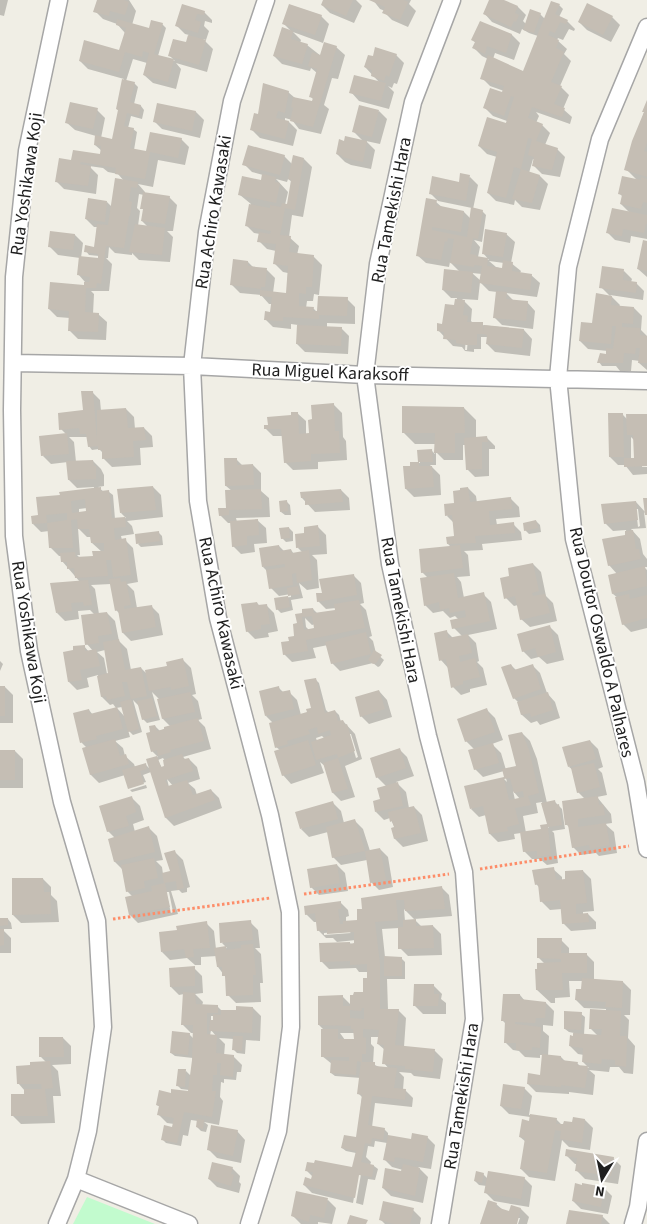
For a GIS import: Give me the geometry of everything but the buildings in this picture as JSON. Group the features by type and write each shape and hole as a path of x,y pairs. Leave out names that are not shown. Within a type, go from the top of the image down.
{"street":[{"name":"Rua Yoshikawa Koji","path":"57,1224 76,1179 88,1131 103,1027 97,922 62,802 29,651 7,535 12,410 14,277 27,151 59,0"},
{"name":"Rua Achiro Kawasaki","path":"249,1224 278,1131 291,1027 290,912 270,815 216,608 198,501 192,366 207,232 232,101 266,0"},
{"name":"Rua Tamekishi Hara","path":"440,1224 474,1019 464,872 428,736 390,564 365,375 378,264 413,102 452,0"},
{"name":"Rua Doutor Oswaldo A Palhares","path":"647,27 600,139 568,267 558,378 574,539 636,782 647,849"},
{"name":"Rua Miguel Karaksoff","path":"13,363 192,366 365,375 647,381"},
{"path":"0,438 12,410"},
{"path":"633,1224 638,1207 647,1142"},
{"path":"76,1179 189,1224"}],"path":[{"path":"97,922 464,872 646,843"}],"green space":[{"path":"87,1197 155,1224 73,1224"}]}
